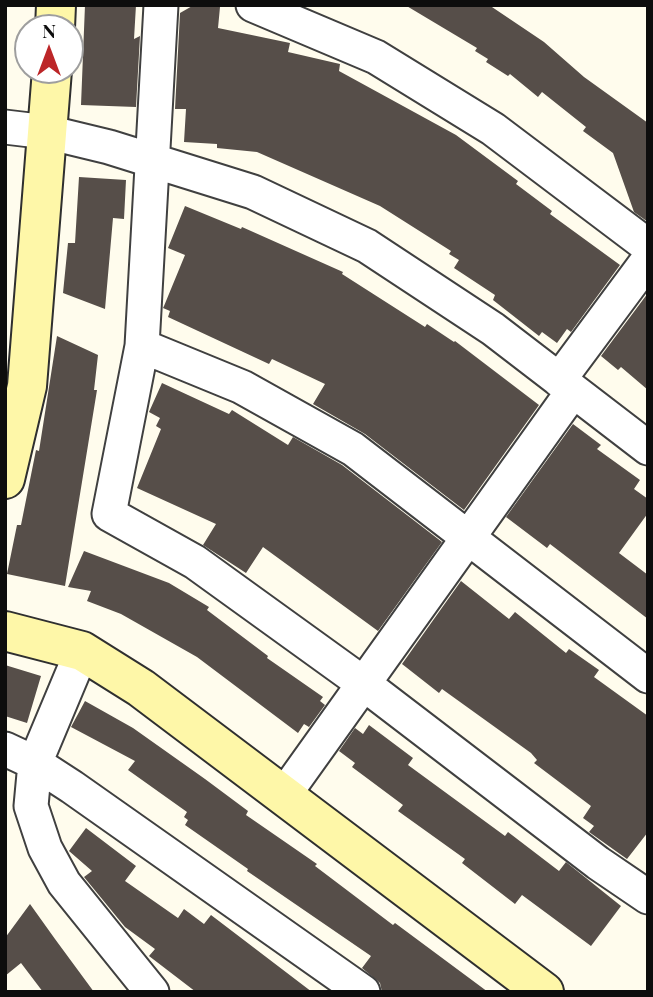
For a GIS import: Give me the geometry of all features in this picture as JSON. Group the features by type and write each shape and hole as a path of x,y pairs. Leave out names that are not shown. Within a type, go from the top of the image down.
{"street":[{"path":"161,5 142,346 109,514 195,562 364,684 598,863 648,897"},
{"path":"253,5 376,57 493,129 648,246"},
{"path":"5,479 27,386 51,84"},
{"path":"5,127 47,132 109,147 253,192 367,246 494,329 648,448"},
{"path":"284,795 468,538 648,260"},
{"path":"142,346 242,387 353,449 648,677"},
{"path":"5,631 82,651 141,688 544,992"},
{"path":"82,651 20,756 18,813 45,848 64,883 152,992"},
{"path":"20,756 72,787 363,992"}],"building":[{"path":"85,5 136,5 134,39 140,36 136,107 81,105 82,84 84,84"},
{"path":"194,5 220,7 218,28 290,43 288,52 340,64 339,71 456,135 518,181 516,184 552,211 550,214 620,265 571,332 567,329 557,343 542,332 539,336 493,300 495,295 454,268 459,260 449,254 451,251 380,206 257,152 217,148 217,144 184,142 186,109 175,109 180,13"},
{"path":"405,5 489,5 544,42 584,77 648,123 648,222 634,212 613,153 583,131 586,127 542,92 538,97 510,74 508,76 486,62 488,59 475,51 477,48"},
{"path":"79,177 126,180 124,219 113,218 105,309 63,293 68,243 75,243"},
{"path":"185,206 241,229 242,227 343,272 342,274 425,327 427,324 455,341 539,405 464,510 365,434 313,404 325,384 272,359 269,364 168,317 170,311 163,308 185,255 168,248"},
{"path":"648,293 648,390 621,367 618,370 601,356"},
{"path":"57,336 98,355 94,390 97,390 65,586 7,574 17,525 21,525 36,450 39,451"},
{"path":"162,383 229,414 232,410 288,445 293,437 342,465 442,542 378,631 263,547 246,573 203,545 216,524 137,488 161,429 156,426 160,418 149,412"},
{"path":"573,424 601,445 597,449 640,480 634,489 648,499 648,513 619,553 648,575 648,619 550,544 547,548 506,517"},
{"path":"84,551 169,583 209,607 207,610 268,656 267,658 323,697 320,701 325,705 309,727 304,724 298,733 197,657 121,614 87,601 91,591 68,587"},
{"path":"461,581 509,619 515,612 566,653 569,649 599,670 594,677 648,716 648,832 627,859 589,832 594,826 583,818 591,806 534,763 537,760 531,753 442,689 439,693 402,664"},
{"path":"5,665 41,676 27,723 5,716"},
{"path":"85,701 133,728 205,779 248,811 246,815 317,864 315,866 393,925 395,923 488,992 382,992 380,983 362,968 371,956 185,825 188,820 184,817 187,812 128,770 135,761 71,727"},
{"path":"369,725 413,758 408,765 505,836 508,832 559,871 566,862 621,906 591,946 522,895 515,904 462,863 465,859 398,811 403,805 352,767 355,763 339,751 355,728 363,734"},
{"path":"86,828 136,866 125,881 178,918 184,909 204,924 211,915 312,992 196,992 149,956 155,949 125,927 84,877 92,871 69,851"},
{"path":"30,904 94,992 43,992 21,963 5,976 5,938"}]}
